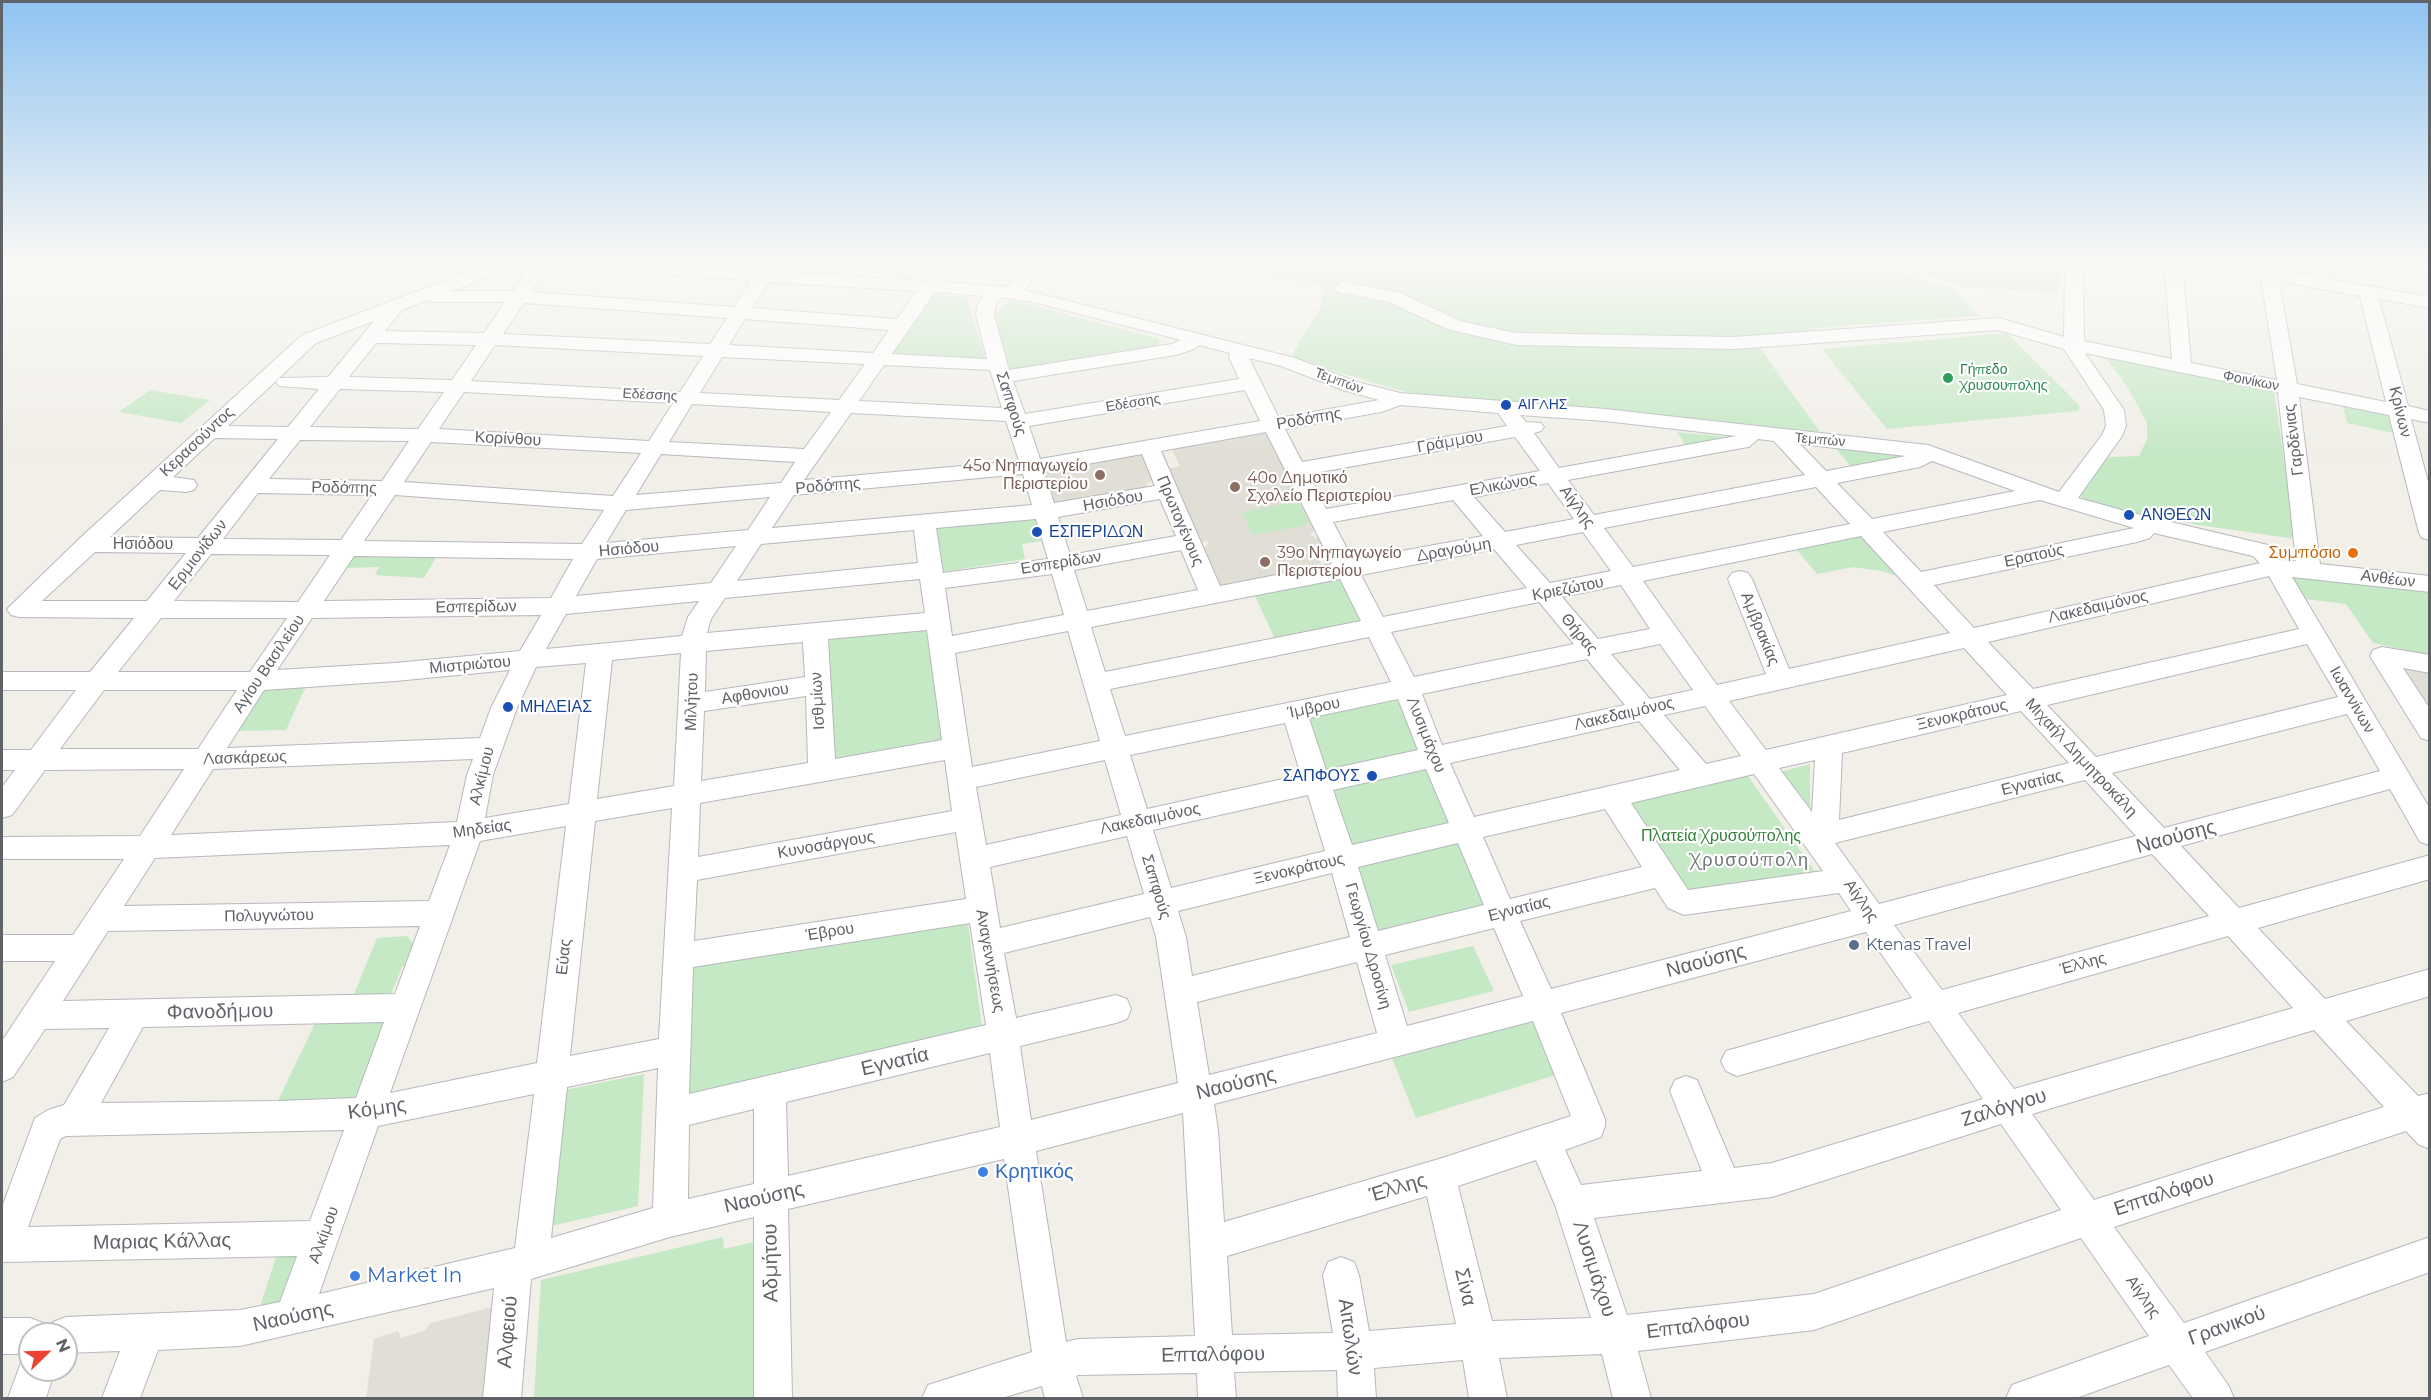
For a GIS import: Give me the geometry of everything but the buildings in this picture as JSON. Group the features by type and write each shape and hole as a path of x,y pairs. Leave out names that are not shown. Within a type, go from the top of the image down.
{"street":[{"name":"Κερασούντος","path":"19,609 309,339 339,327"},
{"name":"Ερμιονίδων","path":"2,807 98,680 378,327"},
{"name":"Αγίου Βασιλείου","path":"3,1063 257,681 498,327"},
{"name":"Αλκίμου","path":"292,1318 469,832 488,748 527,660 589,552 731,327"},
{"name":"Μιλήτου","path":"670,1220 674,1050 693,703 694,643 700,617 900,327"},
{"name":"Σαπφούς","path":"988,327 1171,937 1202,1130 1217,1398"},
{"name":"Τεμπών","path":"1151,327 1303,367 1350,386 1399,399 1605,415 1928,452 1953,459 2064,501 2147,524 2256,549 2265,553 2275,567"},
{"name":"Φοινίκων","path":"1464,327 1516,339 1734,343 1953,327"},
{"name":"Φοινίκων","path":"2012,327 2073,345 2430,417"},
{"path":"2064,501 2112,436 2116,426 2114,410 2077,358 2073,345 2073,327"},
{"path":"2179,327 2182,367"},
{"name":"Γαρδένιας","path":"2278,327 2288,388 2309,570"},
{"name":"Κρίνων","path":"2378,327 2430,533"},
{"path":"370,337 490,339 716,351 876,360 1000,371 1176,349 1187,345 1195,338"},
{"name":"Λυσιμάχου","path":"1240,350 1239,357 1251,383 1407,688 1434,757 1542,1004 1589,1119 1589,1126 1585,1129"},
{"name":"Εδέσσης","path":"286,382 458,386 686,397 1015,419 1251,383"},
{"name":"Ροδόπης","path":"252,486 388,488 619,504 1032,467 1381,406 1399,399"},
{"name":"Αίγλης","path":"1504,407 1590,523 1710,694 1820,836 1846,880 2215,1398"},
{"name":"Γράμμου","path":"1296,470 1605,415"},
{"name":"Κορίνθου","path":"207,432 425,435 810,456"},
{"name":"Ελικώνος","path":"1320,517 1742,442 1753,433"},
{"name":"Μιχαήλ Δημητροκάλη","path":"1781,436 2319,1014 2424,1118"},
{"name":"Πρωτογένους","path":"1149,447 1212,595"},
{"name":"Δραγούμη","path":"940,633 1078,622 1821,480 1920,460 1928,452"},
{"path":"152,483 186,485"},
{"name":"Ησιόδου","path":"87,544 349,546 589,552 1044,512 1168,491"},
{"name":"Θήρας","path":"1459,492 1700,775"},
{"name":"Κριεζώτου","path":"1095,683 2040,493"},
{"name":"Αναγεννήσεως","path":"924,522 973,859 1019,1139 1047,1341 1064,1398"},
{"name":"Ερατούς","path":"1916,581 2142,533 2147,524"},
{"name":"Εσπερίδων","path":"19,609 306,610 558,606 719,589 932,576 1060,565 1189,541"},
{"name":"Ανθέων","path":"2275,567 2430,584"},
{"name":"Ιωαννίνων","path":"2275,567 2430,834"},
{"name":"Λακεδαιμόνος","path":"973,859 1780,678 1969,638 2275,567"},
{"name":"Αμβρακίας","path":"1740,579 1780,678"},
{"name":"Μιστριώτου","path":"2,681 257,681 527,660 815,630 940,633"},
{"name":"Ισθμίων","path":"815,630 822,772"},
{"name":"Ίμβρου","path":"961,780 1666,634"},
{"name":"Ξενοκράτους","path":"987,944 1700,775 2313,634"},
{"name":"Εύας","path":"523,1263 551,1074 600,653"},
{"path":"2430,664 2382,656 2430,731"},
{"name":"Αφθονιου","path":"693,703 817,684"},
{"name":"Εγνατίας","path":"1820,836 2354,703"},
{"name":"Γεωργίου Δροσίνη","path":"1294,712 1342,859 1396,1043"},
{"path":"1820,836 1829,746"},
{"name":"Λασκάρεως","path":"2,760 205,759 488,748"},
{"name":"Μηδείας","path":"2,848 147,847 469,832 956,748"},
{"name":"Ναούσης","path":"78,1335 240,1328 292,1318 523,1263 670,1220 1019,1139 1196,1095 1873,918 2396,777"},
{"path":"1612,797 1678,899 1684,903 1846,880"},
{"name":"Κυνοσάργους","path":"684,871 967,819"},
{"name":"Έλλης","path":"1737,1061 2430,867"},
{"name":"Εγνατίας","path":"1181,992 1662,874"},
{"name":"Έβρου","path":"680,956 981,909"},
{"name":"Πολυγνώτου","path":"100,919 439,913"},
{"path":"2,948 80,948"},
{"name":"Ζαλόγγου","path":"1572,1203 1772,1180 2007,1107 2430,982"},
{"name":"Φανοδήμου","path":"36,1015 404,1008"},
{"name":"Εγνατία","path":"673,1113 1116,1009"},
{"path":"2,1245 13,1190 47,1130 60,1121 74,1119 134,1014"},
{"name":"Κόμης","path":"74,1119 278,1117 366,1113 674,1050"},
{"path":"1686,1091 1724,1185"},
{"name":"Αδμήτου","path":"770,1092 773,1398"},
{"name":"Επταλόφου","path":"941,1398 997,1390 1052,1363 1077,1357 1215,1356 1354,1351 1478,1340 1615,1335 1814,1312 2087,1220 2424,1118"},
{"name":"Έλλης","path":"1209,1244 1439,1176 1585,1129"},
{"name":"Λυσιμάχου","path":"1545,1142 1572,1203 1615,1335 1632,1398"},
{"name":"Σίνα","path":"1439,1176 1478,1340 1488,1398"},
{"name":"Μαριας Κάλλας","path":"2,1245 323,1238"},
{"name":"Γρανικού","path":"2025,1398 2430,1254"},
{"name":"Αλφειού","path":"502,1398 523,1263"},
{"name":"Αιτωλών","path":"1341,1275 1354,1351 1357,1398"},
{"path":"121,1398 146,1332"},
{"path":"2,1336 18,1336"},
{"path":"27,1398 32,1382"}],"shaded area":[{"name":"40ο Δημοτικό Σχολείο Περιστερίου","path":"1266,432 1316,529 1310,535 1322,540 1325,544 1317,556 1323,567 1221,587 1203,550 1209,542 1205,541 1202,544 1175,480 1168,469 1180,466 1172,449"},
{"name":"45ο Νηπιαγωγείο Περιστερίου","path":"1145,453 1157,481 1146,483 1149,490 1055,506 1045,470"},
{"path":"2397,665 2429,671 2429,715"},
{"path":"496,1306 486,1398 366,1398 374,1339 398,1331 401,1338 424,1331 431,1323"}],"green space":[{"path":"910,327 976,327 985,359 892,354"},
{"path":"997,327 1116,327 1160,339 1158,346 1011,370"},
{"path":"1308,327 1825,327 1816,328 1817,331 1752,337 1820,432 1419,396 1290,358"},
{"name":"Γήπεδο Χρυσουπολης","path":"2007,333 2080,406 2078,411 1887,429 1822,349"},
{"path":"2105,357 2274,389 2295,539 2172,521 2092,504 2082,497 2080,492 2102,462 2110,457 2139,456 2147,439 2147,423 2128,388"},
{"path":"150,390 210,400 181,423 119,412"},
{"path":"2343,406 2388,415 2393,433 2347,423"},
{"path":"1677,432 1730,437 1730,438 1687,448"},
{"path":"1836,449 1907,456 1852,468"},
{"path":"1298,502 1310,524 1253,535 1242,512"},
{"path":"1035,517 1041,541 1022,544 1025,559 942,572 935,525"},
{"path":"1862,535 1900,577 1882,571 1853,567 1817,574 1796,549"},
{"path":"354,552 439,552 424,578 375,575 379,567 344,568"},
{"path":"2300,575 2429,593 2429,655 2373,643 2346,604 2305,599 2293,578"},
{"path":"1340,579 1360,621 1275,639 1255,596"},
{"path":"925,626 944,742 832,762 825,635"},
{"path":"307,684 286,730 233,731 261,689"},
{"path":"1399,700 1422,751 1323,774 1305,719"},
{"path":"1810,764 1810,808 1806,808 1780,772"},
{"path":"1429,767 1453,824 1350,850 1330,790"},
{"name":"Πλατεία Χρυσούπολης","path":"1748,776 1816,873 1687,894 1628,804"},
{"path":"1458,842 1489,908 1378,936 1354,867"},
{"path":"968,924 982,1027 689,1094 691,966"},
{"path":"407,936 414,944 390,997 352,999 377,938"},
{"path":"1473,946 1494,991 1409,1012 1391,965"},
{"path":"389,1016 356,1102 276,1105 317,1019"},
{"path":"1535,1019 1559,1074 1416,1118 1392,1058"},
{"path":"644,1074 638,1206 547,1227 560,1091"},
{"path":"723,1237 724,1249 758,1241 759,1398 534,1398 541,1280"},
{"path":"305,1249 285,1300 258,1313 278,1251"}],"place":[{"name":"Γήπεδο Χρυσουπολης","path":"1948,378"},
{"name":"ΑΙΓΛΗΣ","path":"1506,405"},
{"name":"45ο Νηπιαγωγείο Περιστερίου","path":"1100,475"},
{"name":"40ο Δημοτικό Σχολείο Περιστερίου","path":"1235,487"},
{"name":"ΑΝΘΕΩΝ","path":"2129,515"},
{"name":"ΕΣΠΕΡΙΔΩΝ","path":"1037,532"},
{"name":"Συμπόσιο","path":"2353,553"},
{"name":"39ο Νηπιαγωγείο Περιστερίου","path":"1265,562"},
{"name":"ΜΗΔΕΙΑΣ","path":"508,707"},
{"name":"ΣΑΠΦΟΥΣ","path":"1372,776"},
{"name":"Ktenas Travel","path":"1854,945"},
{"name":"Κρητικός","path":"983,1172"},
{"name":"Market In","path":"355,1276"}],"district":[{"name":"Χρυσούπολη","path":"1750,861"}]}
